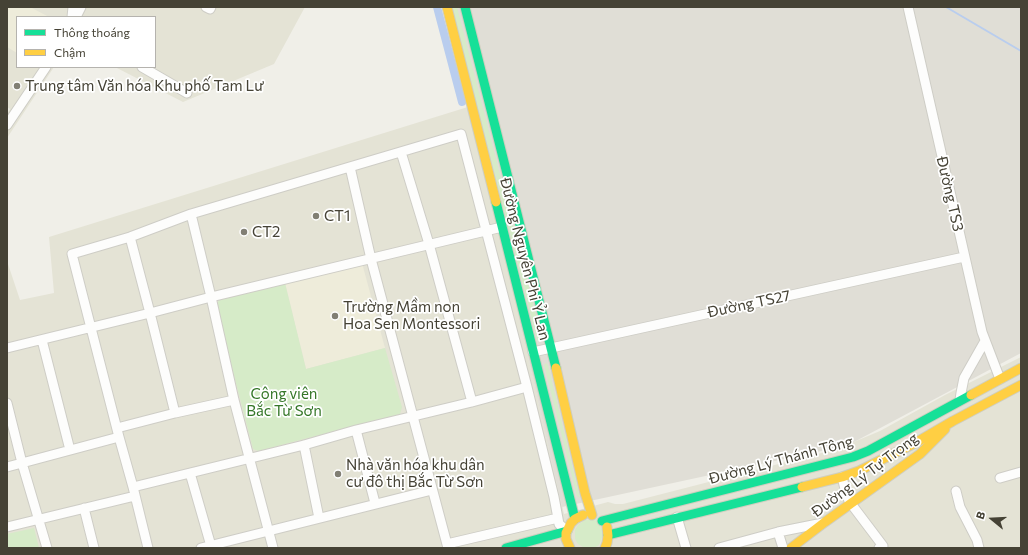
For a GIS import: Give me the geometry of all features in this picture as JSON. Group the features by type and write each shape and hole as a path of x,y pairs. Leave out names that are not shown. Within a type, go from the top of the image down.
{"main road":[{"name":"Đường Nguyên Phi Ỷ Lan","path":"447,7 575,519"},
{"name":"Đường Nguyên Phi Ỷ Lan","path":"465,7 551,348 585,493 592,515"},
{"name":"Đường Lý Thánh Tông","path":"602,521 854,457 868,451 1021,368"},
{"path":"1000,379 1007,392"},
{"name":"Đường Lý Thánh Tông","path":"608,535 859,471 917,442 1021,385"},
{"name":"Đường Lý Tự Trọng","path":"791,548 920,454 953,421"},
{"path":"568,548 566,539 571,523 583,515 592,515 602,521 606,527 608,535 605,548"},
{"path":"506,548 567,532"}],"street":[{"path":"77,16 82,7"},
{"name":"Đường TS3","path":"908,7 982,332 1000,379"},
{"path":"7,125 45,68"},
{"path":"144,68 187,93"},
{"path":"148,548 72,254 130,237 191,214 461,134 528,388 559,524 567,532"},
{"path":"401,152 472,402"},
{"path":"350,167 371,259 447,546 558,518"},
{"path":"191,214 234,400 274,548"},
{"path":"7,348 502,227"},
{"path":"130,237 175,413"},
{"name":"Đường TS27","path":"533,352 964,257"},
{"path":"42,340 70,450"},
{"path":"960,400 964,378 985,341"},
{"path":"7,527 84,508 190,473 304,445 356,430 528,388"},
{"path":"7,467 70,450 175,413 234,400"},
{"path":"7,403 22,463 47,548"},
{"path":"356,430 375,504"},
{"path":"304,445 319,518"},
{"path":"1000,478 1021,472"},
{"path":"190,473 211,546"},
{"path":"842,476 846,493 851,504 882,547"},
{"path":"201,548 432,490"},
{"path":"956,491 960,507 980,548"},
{"path":"84,508 94,548"},
{"path":"677,517 686,548"},
{"path":"719,548 778,532 825,522"},
{"path":"778,532 783,548"}],"shaded area":[{"path":"7,7 305,7 274,64 183,102 117,68 156,68 156,16 16,16 16,68 53,68 7,138 7,114 10,109 7,107"},
{"path":"7,7 30,7 47,16 16,16 16,52 7,47"},
{"path":"445,7 1021,7 1021,353 854,442 835,448 562,507 471,106"},
{"path":"471,106 564,514 608,502 623,504 837,449 880,431 945,395 1021,357 1021,548 7,548 7,261 20,300 54,293 49,237"},
{"name":"Trường Mầm non Hoa Sen Montessori","path":"362,263 385,348 306,369 285,283"}],"green space":[{"path":"452,7 457,7 542,341 537,340"},
{"name":"Công viên Bắc Từ Sơn","path":"285,283 306,369 385,348 402,407 400,414 258,451 253,449 216,306 219,300"},
{"path":"546,363 548,365 580,498 577,496 544,365"},
{"path":"585,520 597,521 604,533 599,545 594,548 583,547 578,544 575,539 575,530 578,525"},
{"path":"34,528 39,548 7,548 7,534"}],"waterway":[{"path":"437,7 462,102"},
{"path":"946,7 1021,51"}],"traffic: fast":[{"path":"465,7 556,368"},
{"path":"496,202 575,519"},
{"path":"602,521 853,457 868,451 971,395"},
{"path":"608,535 802,487"},
{"path":"506,548 567,531"}],"traffic: slow":[{"path":"447,7 496,202"},
{"path":"556,368 585,493 592,515"},
{"path":"971,395 1021,368"},
{"path":"802,487 859,471 917,442 1021,385"},
{"path":"791,548 920,454 945,429"},
{"path":"570,548 566,539 566,533 571,523 583,515"},
{"path":"605,548 608,536 607,527"}],"place":[{"name":"Trung tâm Văn hóa Khu phố Tam Lư","path":"17,86"},
{"name":"CT1","path":"316,216"},
{"name":"CT2","path":"244,232"},
{"name":"Trường Mầm non Hoa Sen Montessori","path":"335,316"},
{"name":"Nhà văn hóa khu dân cư đô thị Bắc Từ Sơn","path":"338,474"}]}
